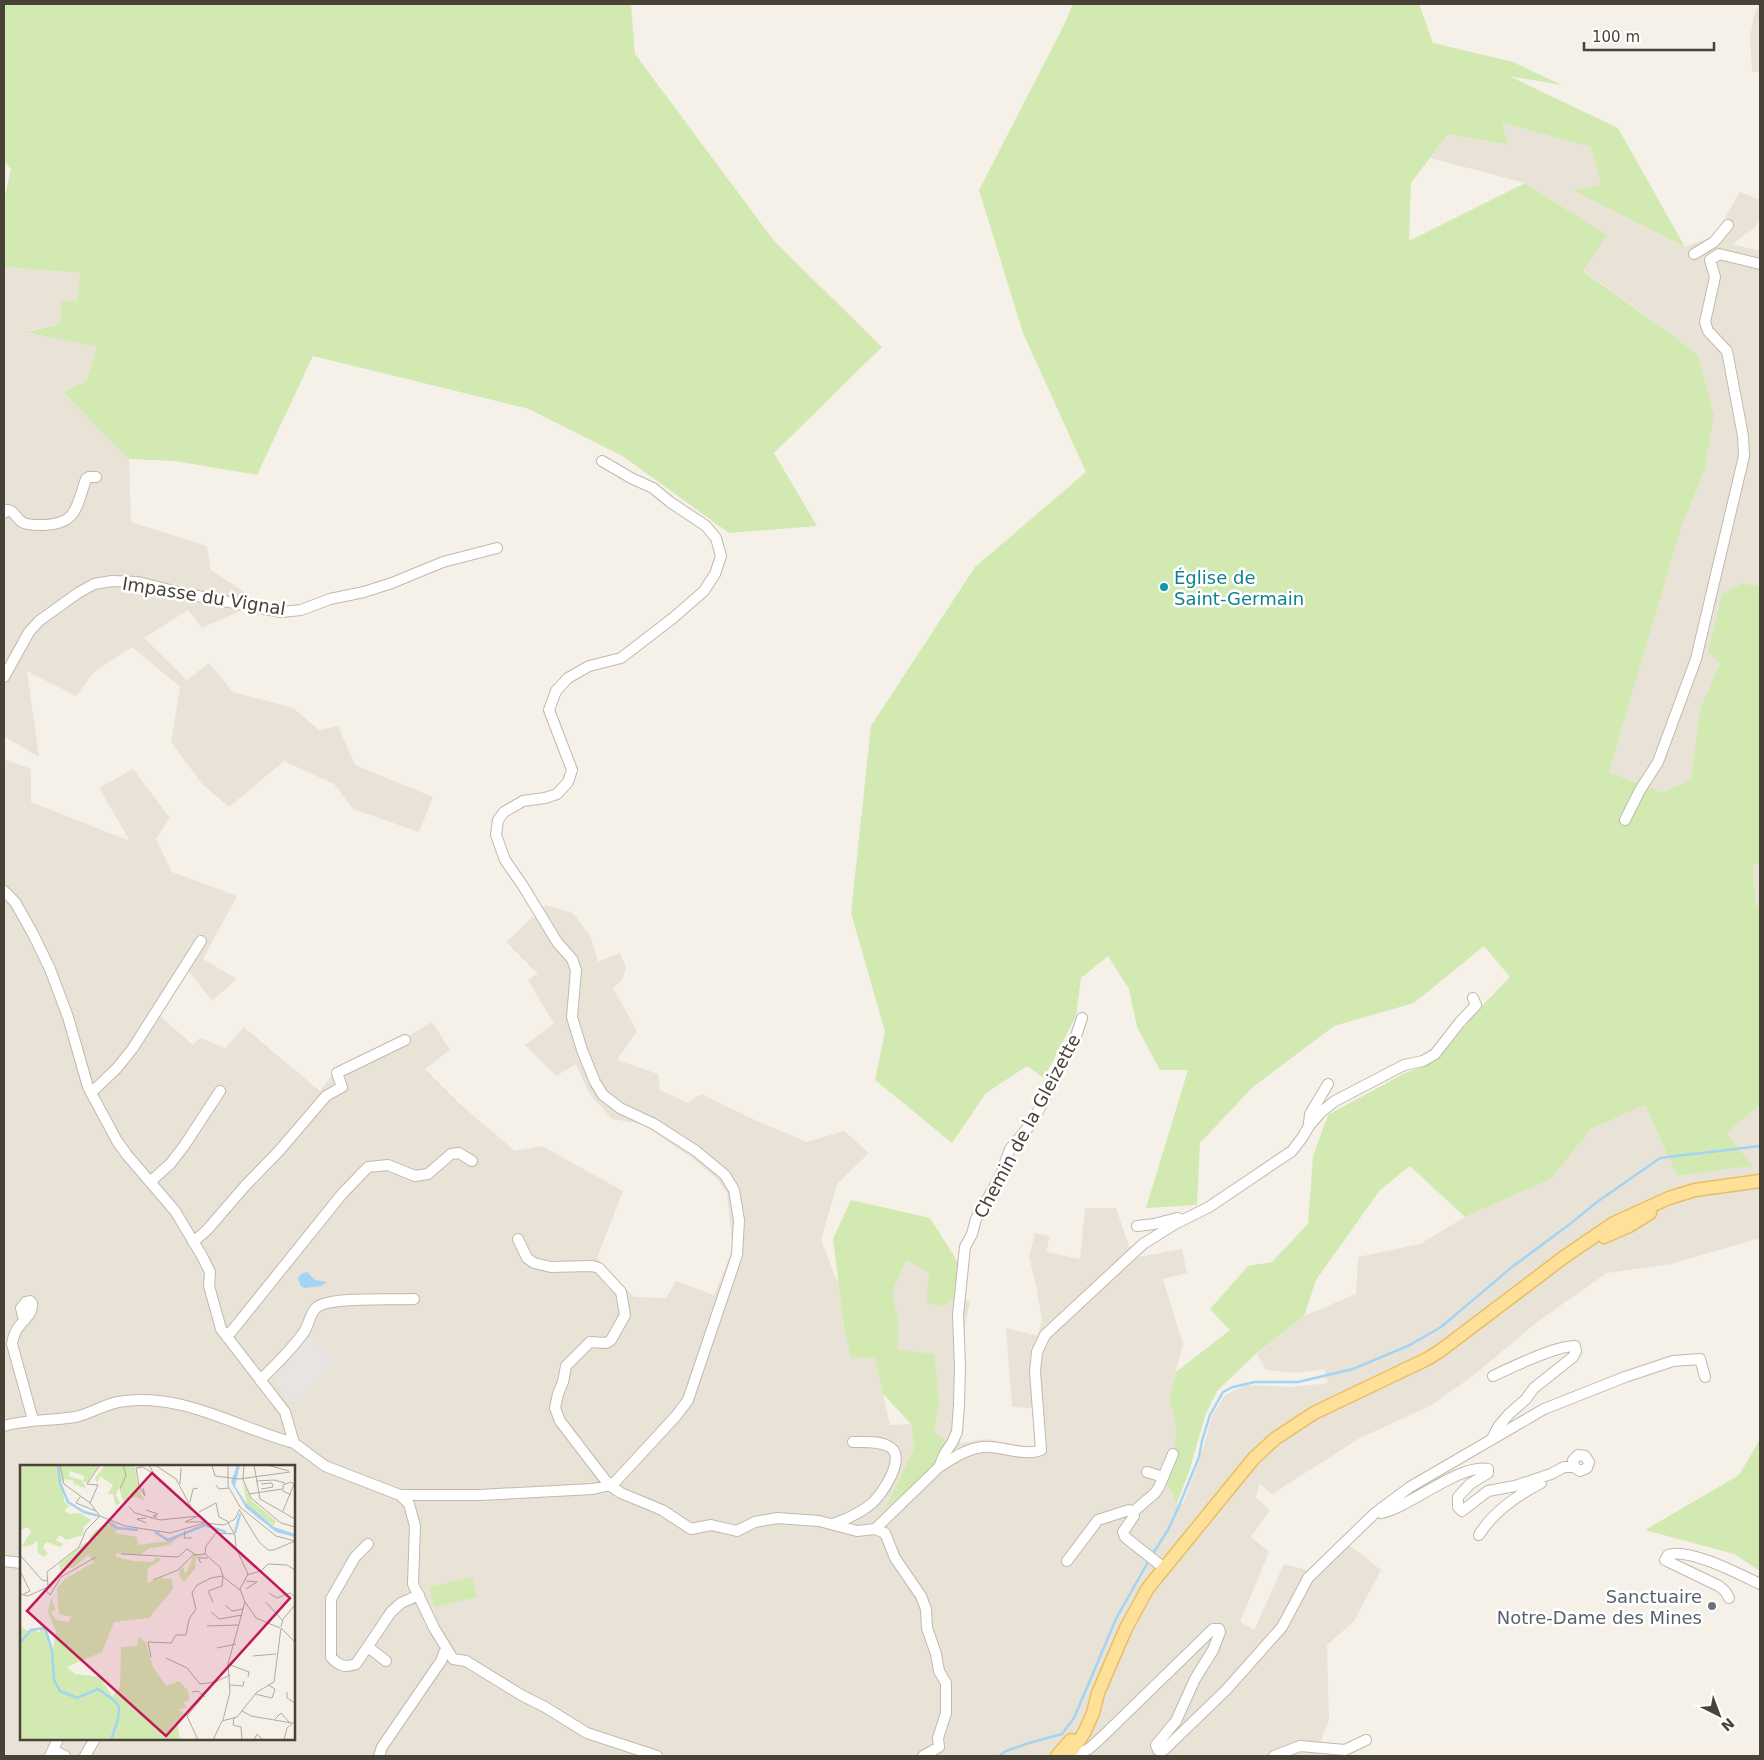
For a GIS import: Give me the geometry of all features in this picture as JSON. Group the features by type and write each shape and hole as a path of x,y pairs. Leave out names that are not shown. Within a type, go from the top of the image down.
{"main road":[{"path":"1057,1756 1080,1728 1098,1693 1138,1605 1148,1588 1155,1561 1276,1438 1314,1413 1427,1359 1564,1257 1585,1244 1635,1223 1678,1195 1695,1190 1760,1181"},
{"path":"1070,1754 1088,1726 1098,1693"}],"street":[{"path":"1694,254 1714,242 1728,225"},
{"path":"1625,820 1640,790 1658,762 1696,659 1744,456 1743,436 1727,351 1708,331 1705,322 1715,277 1710,260 1719,254 1760,264"},
{"path":"400,1495 478,1495 593,1489 616,1481 688,1400 737,1255 739,1220 734,1190 725,1175 696,1151 654,1124 620,1108 603,1095 595,1082 582,1050 572,1017 576,970 572,959 557,942 505,860 496,835 498,820 504,812 523,801 557,794 568,782 572,770 549,710 556,691 568,678 589,666 621,658 668,622 704,591 715,574 721,556 716,538 706,526 675,506 653,488 602,461"},
{"path":"4,512 7,510 11,511 24,523 56,524 74,514 86,479 96,477"},
{"name":"Impasse du Vignal","path":"4,677 29,632 39,621 94,584 112,581 138,582 182,593 281,612 300,610 330,599 364,592 392,583 442,562 497,548"},
{"path":"4,891 15,902 50,969 68,1017 88,1087 117,1141 175,1211 194,1242 210,1272 209,1286 221,1329 285,1412 294,1443"},
{"path":"4,907 15,902"},
{"path":"91,1092 117,1068 133,1048 201,941"},
{"path":"939,1467 963,1452 982,1447 1025,1452 1041,1450 1035,1371 1038,1352 1045,1335 1143,1244 1182,1220 1209,1207 1292,1151 1320,1112 1335,1101 1404,1065 1423,1061 1435,1054 1476,1005 1473,998"},
{"name":"Chemin de la Gleizette","path":"875,1529 939,1467 957,1432 960,1366 958,1315 965,1247 972,1234 976,1219 1000,1178 1010,1149 1031,1124 1074,1042 1082,1018"},
{"path":"194,1242 279,1151 326,1096 342,1087 337,1073 405,1040"},
{"path":"1309,1126 1310,1114 1328,1084"},
{"path":"150,1182 170,1164 184,1146 220,1091"},
{"path":"227,1337 336,1202 368,1167 388,1165 415,1176 428,1174 451,1154 459,1153 472,1161"},
{"path":"1137,1226 1177,1218 1182,1220"},
{"path":"518,1239 527,1258 534,1263 551,1267 592,1266 599,1268 621,1292 625,1315 611,1340 606,1343 590,1342 566,1366 564,1382 558,1394 555,1408 560,1421 609,1485 621,1493 662,1510 691,1529 711,1525 737,1530 755,1522 777,1518 820,1521 857,1531 875,1529 884,1533 895,1558 921,1596 926,1609 927,1628 936,1654 939,1671 946,1683 946,1713 938,1738 939,1746 923,1756"},
{"path":"260,1380 284,1357 305,1330 316,1308 327,1302 414,1300"},
{"path":"24,1320 13,1336 12,1344 33,1420"},
{"path":"1492,1439 1498,1427 1526,1399 1534,1388 1573,1357 1576,1352 1575,1346 1555,1350 1493,1376"},
{"path":"1070,1754 1086,1750 1104,1736 1213,1629 1219,1629 1220,1632 1213,1650 1195,1679 1176,1721 1156,1745 1158,1750 1164,1750 1227,1689 1282,1626 1308,1578 1375,1513 1410,1487 1544,1409 1625,1376 1672,1361 1700,1360 1705,1376"},
{"path":"4,1426 20,1421 78,1416 120,1402 154,1401 192,1406 272,1437 294,1443 325,1466 400,1495 410,1504 415,1526 413,1584 434,1628 453,1659 466,1661 587,1734 658,1756"},
{"path":"832,1524 856,1515 873,1503 884,1489 893,1472 897,1457 895,1451 890,1446 876,1442 853,1442"},
{"path":"1155,1561 1125,1537 1123,1532 1134,1516 1133,1512 1155,1493 1173,1454"},
{"path":"1375,1513 1383,1513 1452,1478 1480,1467 1488,1469 1488,1473 1470,1484 1458,1498 1458,1507 1462,1510 1488,1491 1515,1486 1564,1468 1574,1467"},
{"path":"1147,1472 1163,1477"},
{"path":"1480,1535 1485,1525 1497,1513 1531,1488 1542,1483 1551,1474"},
{"path":"1067,1561 1098,1520 1129,1510 1133,1512"},
{"path":"368,1544 354,1557 331,1599 331,1657 337,1664 346,1668 356,1664 392,1612 401,1603 418,1595"},
{"path":"1729,1598 1719,1586 1665,1560 1668,1555 1683,1554 1701,1558 1760,1584"},
{"path":"4,1561 20,1563"},
{"path":"368,1647 386,1661"},
{"path":"379,1756 382,1747 441,1661 446,1648"},
{"path":"58,1740 51,1753 65,1756"},
{"path":"85,1756 95,1740"},
{"path":"1274,1756 1300,1746 1345,1750 1366,1740"}],"shaded area":[{"path":"1759,4 1760,72 1752,72 1750,37 1754,15"},
{"path":"1502,123 1591,147 1601,184 1575,191 1685,247 1714,236 1740,192 1760,200 1760,216 1756,227 1732,244 1760,251 1760,587 1742,583 1720,663 1700,709 1691,780 1662,792 1609,772 1682,525 1705,469 1714,415 1698,354 1583,270 1607,235 1525,183 1430,158 1448,134 1507,145"},
{"path":"4,267 80,273 77,301 61,301 60,324 27,331 97,347 86,381 63,392 129,459 131,522 207,546 211,570 246,593 240,611 202,628 188,610 144,638 187,680 209,663 233,692 293,708 319,730 338,726 355,765 433,797 419,832 353,809 334,784 284,761 229,807 202,784 171,742 180,687 132,647 95,671 76,696 27,671 39,757 4,736"},
{"path":"4,759 31,769 31,802 130,841 99,788 133,769 170,818 156,839 172,872 237,896 203,959 237,979 212,1001 188,970 159,1015 193,1045 200,1038 225,1048 244,1027 320,1091 335,1071 405,1038 432,1022 450,1050 425,1069 461,1105 515,1151 542,1146 623,1191 597,1258 634,1297 666,1298 676,1281 714,1295 733,1249 727,1193 717,1179 691,1157 642,1124 612,1119 589,1093 576,1064 556,1076 525,1045 554,1024 528,980 538,974 506,942 546,905 573,913 591,937 598,962 620,953 626,967 622,981 613,988 637,1031 617,1060 658,1074 660,1090 688,1103 701,1094 807,1142 844,1131 869,1153 837,1184 821,1240 839,1286 844,1328 851,1358 875,1357 890,1425 911,1424 914,1448 886,1507 934,1432 939,1403 898,1350 898,1319 891,1292 906,1260 929,1273 955,1297 970,1301 965,1326 965,1367 960,1443 986,1439 1035,1448 1032,1408 1012,1407 1006,1328 1038,1336 1042,1320 1029,1257 1035,1233 1050,1236 1046,1252 1080,1259 1085,1208 1116,1208 1133,1258 1182,1249 1187,1273 1163,1279 1183,1344 1169,1396 1176,1424 1177,1503 1183,1504 1203,1450 1212,1416 1225,1395 1246,1385 1293,1387 1328,1383 1324,1369 1297,1373 1266,1370 1257,1354 1304,1316 1356,1294 1358,1257 1420,1244 1465,1217 1551,1179 1591,1129 1645,1105 1677,1176 1751,1166 1727,1133 1760,1105 1760,1238 1671,1264 1607,1273 1537,1322 1474,1375 1432,1405 1360,1438 1272,1494 1259,1483 1256,1498 1270,1510 1251,1537 1269,1552 1240,1622 1254,1630 1284,1564 1308,1570 1342,1539 1381,1570 1354,1621 1327,1645 1329,1720 1317,1751 1320,1756 4,1756"},
{"path":"1760,864 1760,906 1756,905 1753,865"},
{"path":"309,1336 334,1361 299,1400 290,1402 273,1381"}],"green space":[{"path":"4,4 631,4 635,54 774,241 882,347 774,453 817,526 729,533 624,457 529,409 313,356 257,475 175,461 129,459 63,392 86,381 97,347 26,332 60,324 61,301 77,301 80,273 4,267 4,200 11,169 4,161"},
{"path":"1073,4 1419,4 1433,43 1513,62 1562,85 1509,76 1618,128 1685,247 1574,191 1601,184 1591,147 1502,123 1508,145 1448,134 1411,183 1409,241 1525,183 1607,235 1583,271 1698,354 1714,415 1705,469 1682,525 1609,772 1662,792 1691,780 1700,709 1720,663 1708,652 1722,595 1742,583 1760,587 1760,864 1753,865 1756,905 1760,906 1760,1105 1727,1133 1752,1166 1677,1176 1645,1105 1591,1129 1551,1179 1465,1217 1410,1166 1380,1190 1316,1280 1304,1316 1257,1353 1217,1391 1205,1416 1189,1472 1177,1503 1165,1479 1175,1456 1176,1424 1169,1396 1176,1372 1230,1330 1210,1309 1248,1266 1272,1262 1308,1224 1313,1156 1328,1115 1405,1073 1436,1061 1481,1007 1510,977 1484,946 1414,1003 1334,1026 1253,1087 1200,1143 1197,1205 1146,1208 1188,1070 1160,1070 1137,1027 1129,989 1108,956 1081,978 1076,1016 1044,1078 1027,1066 986,1093 952,1143 875,1080 885,1032 851,913 871,726 975,567 1086,472 1023,333 979,190"},
{"path":"851,1200 930,1218 959,1264 955,1297 941,1307 926,1302 929,1273 906,1260 892,1292 898,1319 898,1350 934,1354 939,1403 934,1432 946,1440 934,1466 885,1509 914,1448 911,1424 883,1394 875,1358 851,1358 844,1328 833,1239"},
{"path":"1760,1439 1760,1571 1734,1554 1645,1530 1739,1475"},
{"path":"472,1577 477,1597 434,1607 429,1587"}],"water":[{"path":"307,1272 315,1280 327,1282 322,1286 304,1288 300,1285 298,1278 301,1274"}],"waterway":[{"path":"1152,1555 1168,1530 1179,1506 1199,1457 1210,1415 1223,1392 1233,1387 1255,1382 1298,1382 1353,1369 1410,1345 1441,1327 1512,1267 1597,1202 1660,1158 1760,1146"},
{"path":"999,1756 1006,1751 1062,1734 1074,1718 1116,1619 1149,1560"}],"place":[{"name":"Église de Saint-Germain","path":"1164,587"},
{"name":"Sanctuaire Notre-Dame des Mines","path":"1712,1606"}]}
